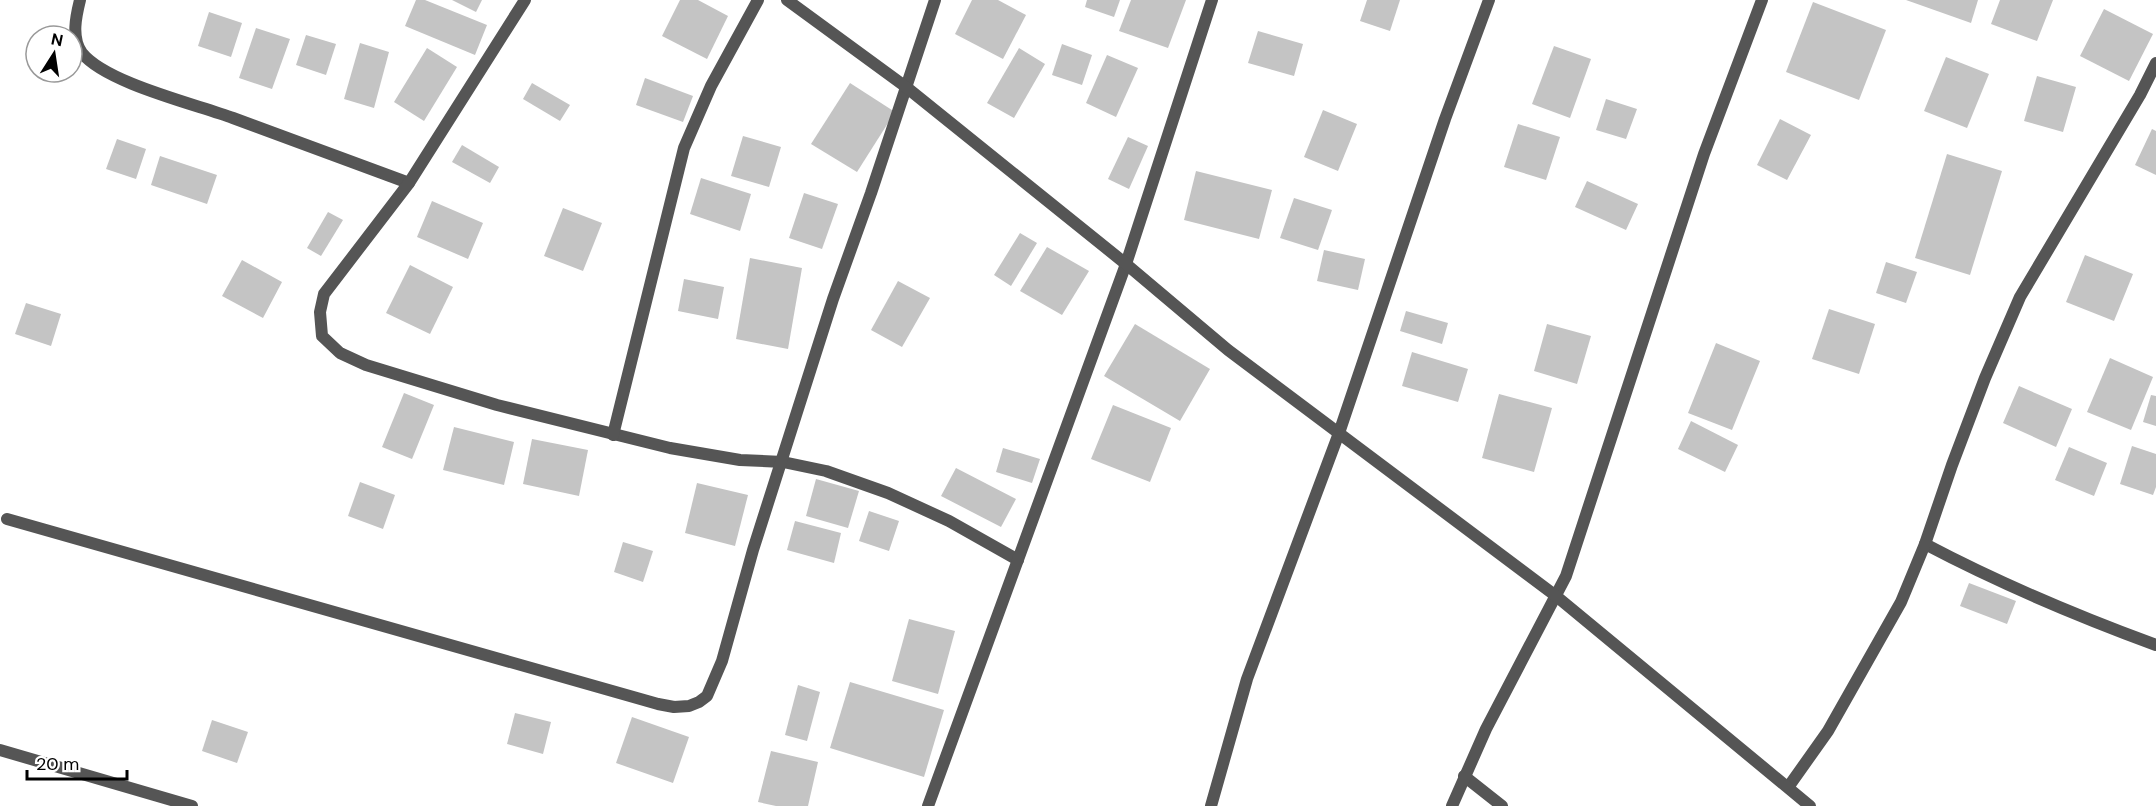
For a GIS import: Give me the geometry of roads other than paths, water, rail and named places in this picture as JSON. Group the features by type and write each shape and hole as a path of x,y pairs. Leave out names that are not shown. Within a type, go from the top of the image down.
{"street":[{"path":"80,0 75,35 81,52 110,73 127,82 409,183"},
{"path":"525,0 409,183 324,294 320,312 322,336 340,353 366,365 497,405 613,435 740,460 783,462 826,471 888,494 949,521 1018,560"},
{"path":"613,435 684,148 711,86 758,0"},
{"path":"787,0 906,87 1228,350 1556,596 1810,806"},
{"path":"7,519 658,704 674,707 699,702 707,696 722,661 753,550 783,462 833,299 935,0"},
{"path":"928,806 1125,264 1212,0"},
{"path":"1211,806 1247,679 1340,433 1445,118 1489,0"},
{"path":"1452,806 1464,776 1566,576 1704,154 1762,0"},
{"path":"1788,786 1828,731 1901,602 1925,544 1985,378 2020,297 2140,95 2156,63"},
{"path":"1925,544 2014,588 2156,645"},
{"path":"0,750 192,806"},
{"path":"1464,776 1502,806"}]}
